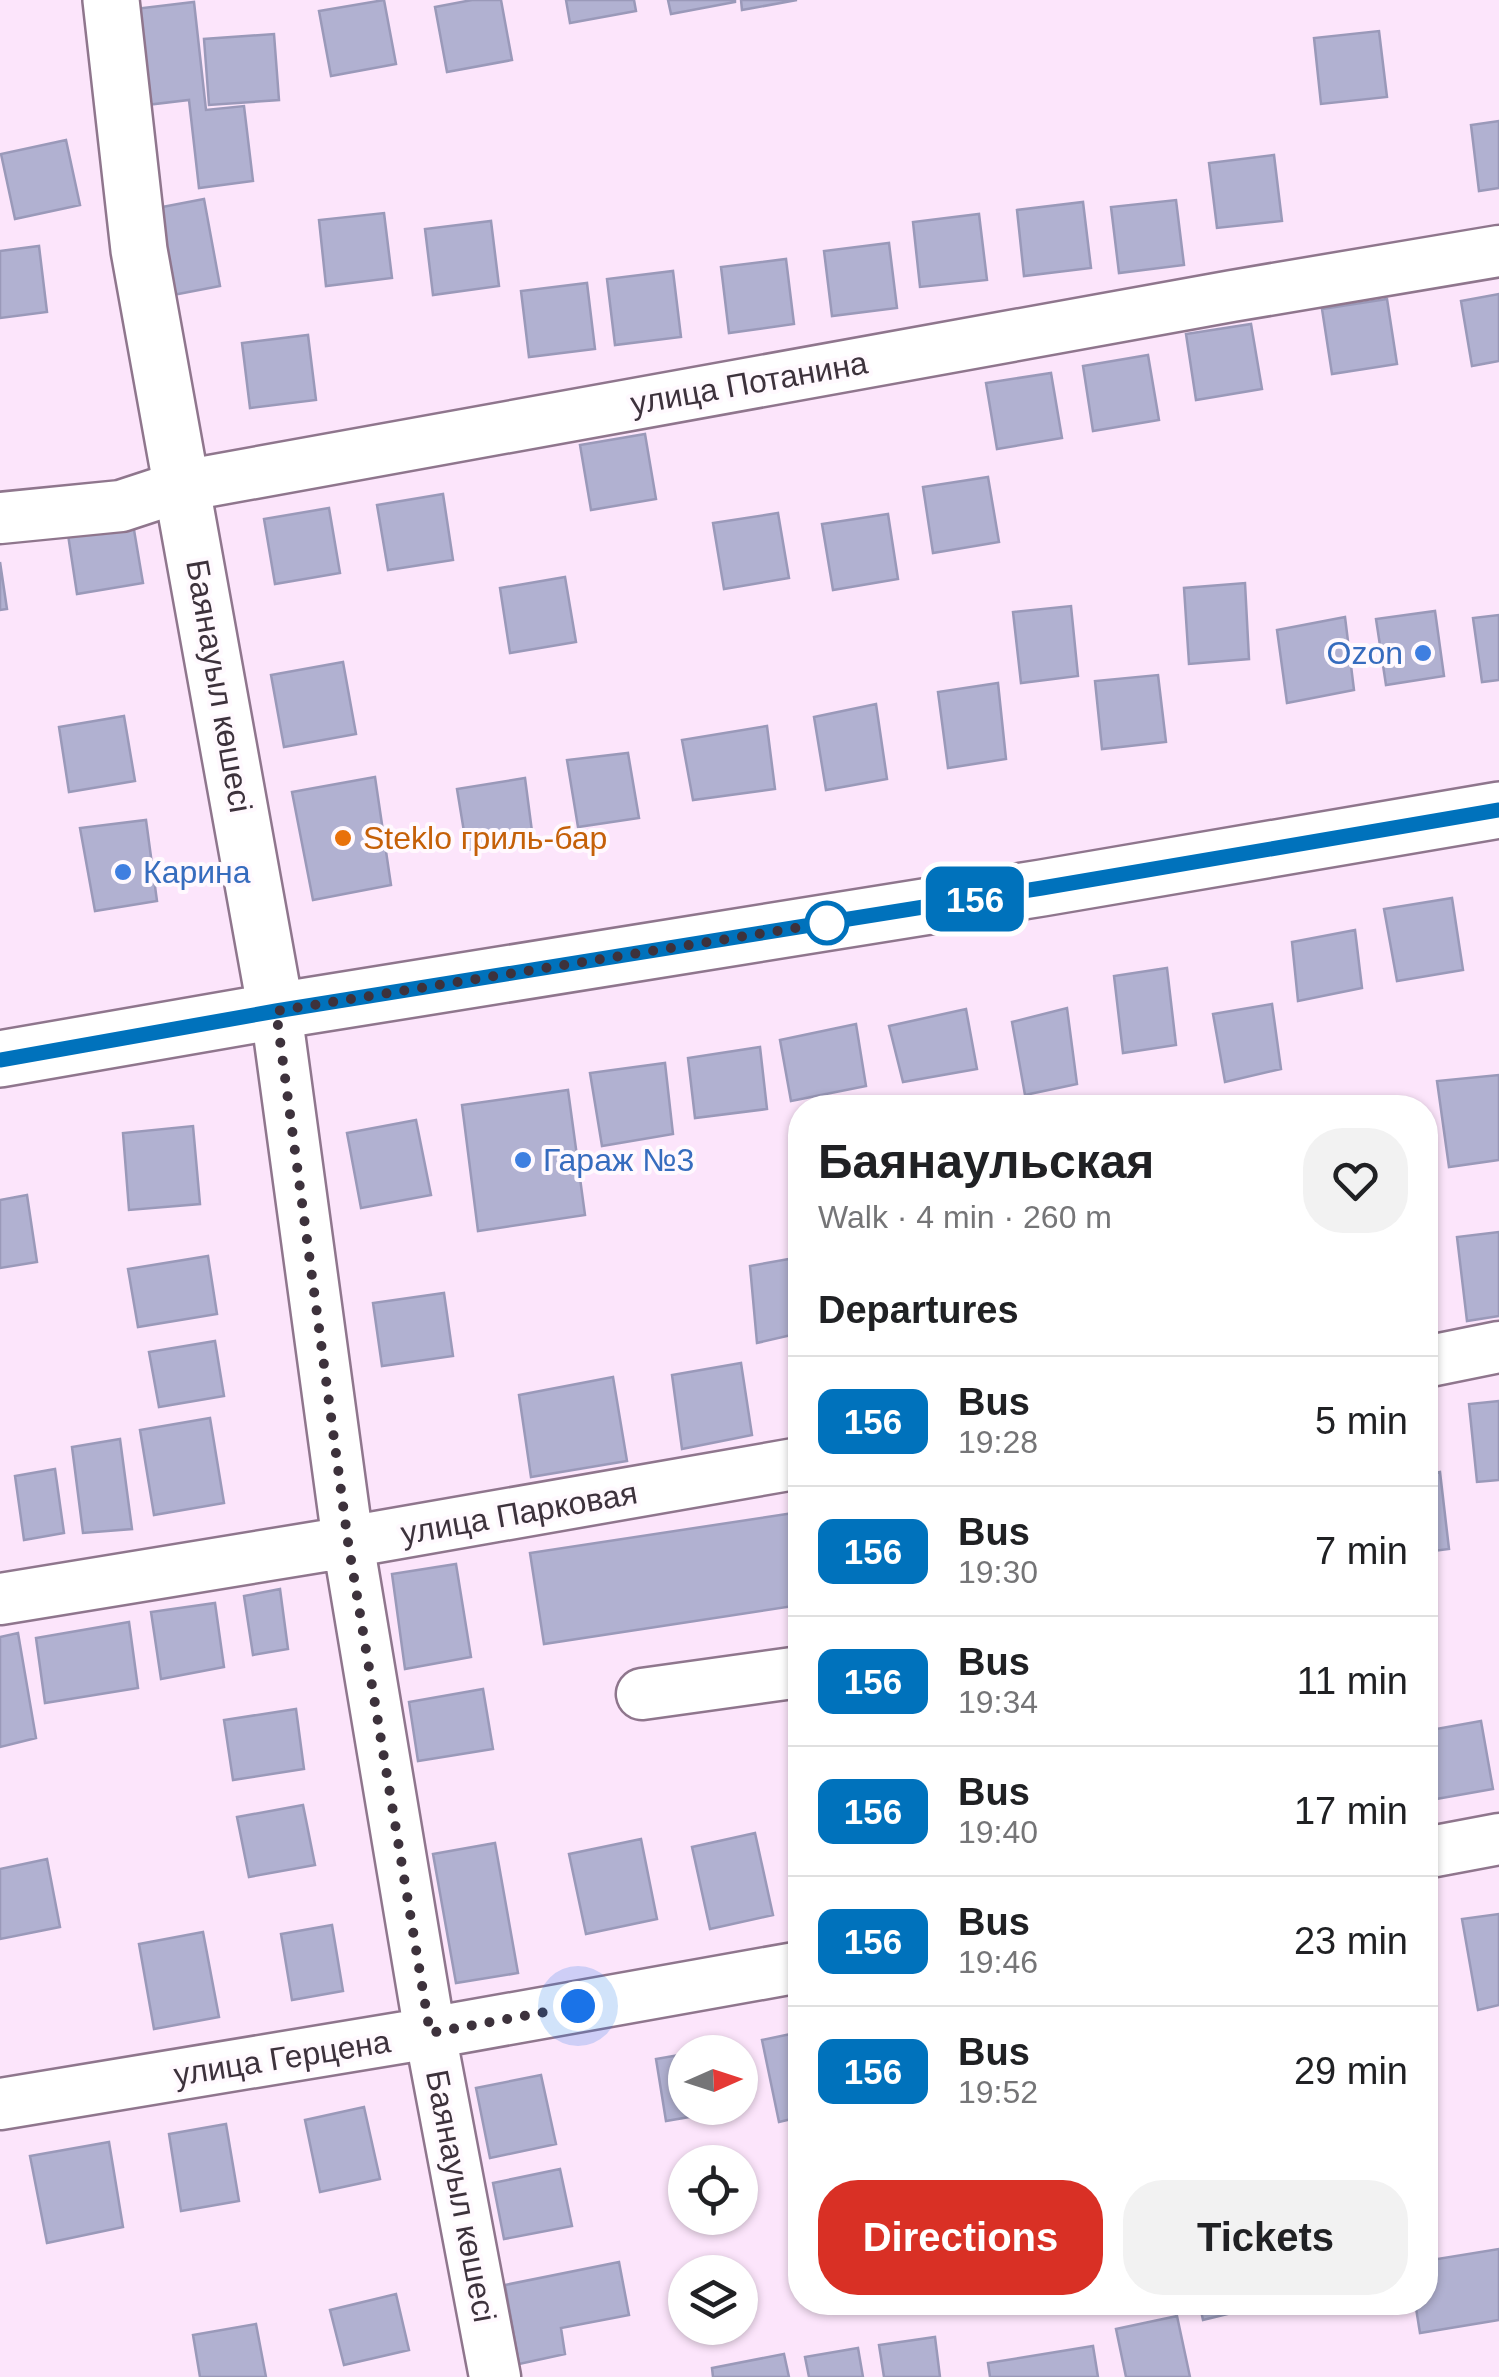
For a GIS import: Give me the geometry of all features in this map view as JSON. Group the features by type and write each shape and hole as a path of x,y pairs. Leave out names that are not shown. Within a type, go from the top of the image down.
{"main road":[{"name":"Баянауыл көшесі","path":"111,0 139,250 276,1011"},
{"path":"0,1060 1499,810"}],"street":[{"name":"улица Потанина","path":"0,518 121,506 182,486 1499,251"},
{"name":"Баянауыл көшесі","path":"276,1011 348,1542 430,2033 496,2377"},
{"path":"1438,1359 1499,1347"},
{"name":"улица Парковая","path":"0,1599 788,1465"},
{"path":"642,1694 788,1674"},
{"path":"1438,1851 1499,1839"},
{"name":"улица Герцена","path":"0,2104 788,1969"}],"building":[{"path":"384,0 396,64 331,76 319,11"},
{"path":"472,0 501,0 512,60 447,72 435,7"},
{"path":"566,0 634,0 636,11 570,23"},
{"path":"668,0 735,0 735,2 671,14"},
{"path":"741,0 797,0 742,10"},
{"path":"194,2 206,110 244,106 253,181 199,188 189,100 138,106 126,10"},
{"path":"1379,31 1387,97 1321,104 1314,38"},
{"path":"274,34 279,100 209,105 204,39"},
{"path":"1499,121 1499,188 1479,191 1471,125"},
{"path":"66,140 80,205 15,219 1,154"},
{"path":"1274,155 1282,221 1217,228 1209,163"},
{"path":"204,199 220,286 173,295 157,208"},
{"path":"1176,200 1184,265 1119,273 1111,207"},
{"path":"1083,202 1091,268 1024,276 1017,210"},
{"path":"384,213 392,278 326,286 319,220"},
{"path":"979,214 987,280 920,287 913,222"},
{"path":"491,221 499,286 433,295 425,229"},
{"path":"889,243 897,308 832,316 824,251"},
{"path":"39,246 47,312 0,318 0,251"},
{"path":"786,259 794,324 729,333 721,267"},
{"path":"673,271 681,337 615,345 607,279"},
{"path":"587,283 595,349 529,357 521,291"},
{"path":"1499,294 1499,361 1472,366 1461,301"},
{"path":"1387,299 1397,364 1332,374 1322,309"},
{"path":"1251,324 1262,389 1196,400 1186,334"},
{"path":"308,335 316,400 250,408 242,343"},
{"path":"1148,355 1159,420 1093,431 1083,366"},
{"path":"1051,373 1062,438 997,449 986,383"},
{"path":"645,434 656,499 591,510 580,445"},
{"path":"988,477 999,542 933,553 923,487"},
{"path":"443,494 453,560 388,570 377,505"},
{"path":"329,508 340,573 275,584 264,519"},
{"path":"778,513 789,578 724,589 713,523"},
{"path":"888,514 898,579 833,590 822,524"},
{"path":"132,518 143,583 77,594 67,528"},
{"path":"0,562 7,609 0,610"},
{"path":"565,577 576,642 510,653 500,588"},
{"path":"1245,583 1249,659 1189,664 1184,588"},
{"path":"1071,606 1078,676 1021,683 1013,612"},
{"path":"1435,611 1444,676 1386,685 1376,619"},
{"path":"1499,615 1499,680 1482,682 1473,618"},
{"path":"1345,617 1354,690 1287,703 1277,630"},
{"path":"343,662 356,734 284,747 271,675"},
{"path":"1158,675 1166,742 1102,749 1095,681"},
{"path":"998,683 1006,759 948,768 938,692"},
{"path":"876,704 887,779 826,790 814,717"},
{"path":"124,716 135,781 69,792 59,727"},
{"path":"767,726 775,789 693,800 682,740"},
{"path":"628,753 639,818 578,827 567,760"},
{"name":"Steklo гриль-бар","path":"375,777 391,885 313,900 292,792"},
{"path":"525,778 533,839 467,850 457,789"},
{"path":"146,820 157,901 95,911 80,828"},
{"path":"1452,898 1463,970 1397,981 1384,909"},
{"path":"1355,930 1362,988 1298,1001 1292,942"},
{"path":"1167,968 1176,1045 1123,1053 1114,976"},
{"path":"1272,1004 1281,1069 1225,1082 1213,1014"},
{"path":"1067,1008 1077,1084 1025,1095 1012,1022"},
{"path":"966,1009 977,1069 903,1082 889,1026"},
{"path":"856,1024 866,1086 821,1095 790,1095 780,1040"},
{"path":"760,1047 767,1109 695,1118 688,1058"},
{"path":"665,1063 673,1134 602,1146 590,1073"},
{"path":"1499,1075 1499,1160 1449,1167 1437,1081"},
{"name":"Гараж №3","path":"568,1090 585,1215 478,1231 462,1105"},
{"path":"416,1120 431,1195 361,1208 347,1133"},
{"path":"193,1126 200,1204 129,1210 123,1133"},
{"path":"27,1195 37,1262 0,1268 0,1200"},
{"path":"1499,1232 1499,1316 1467,1321 1457,1237"},
{"path":"208,1256 217,1314 138,1327 128,1269"},
{"path":"788,1259 788,1336 757,1343 750,1266"},
{"path":"444,1293 453,1356 382,1366 373,1303"},
{"path":"215,1341 224,1396 159,1407 149,1352"},
{"path":"741,1363 752,1435 682,1449 672,1375"},
{"path":"613,1377 627,1461 531,1477 519,1395"},
{"path":"1499,1401 1499,1480 1477,1482 1469,1404"},
{"path":"210,1418 224,1503 154,1515 140,1430"},
{"path":"120,1439 132,1529 83,1533 72,1447"},
{"path":"55,1469 64,1533 24,1540 15,1476"},
{"path":"1438,1472 1449,1549 1438,1550"},
{"path":"788,1514 788,1607 544,1644 530,1553"},
{"path":"456,1564 471,1657 405,1669 392,1574"},
{"path":"280,1589 288,1649 253,1655 244,1596"},
{"path":"215,1603 224,1667 161,1679 151,1612"},
{"path":"129,1622 138,1688 45,1703 36,1638"},
{"path":"18,1633 36,1738 0,1747 0,1637"},
{"path":"483,1689 493,1749 418,1761 409,1702"},
{"path":"296,1709 304,1769 233,1780 224,1720"},
{"path":"1481,1721 1493,1789 1438,1799 1438,1729"},
{"path":"303,1805 315,1865 249,1877 237,1817"},
{"path":"755,1833 773,1915 710,1929 692,1847"},
{"path":"641,1839 657,1919 586,1934 569,1854"},
{"path":"495,1843 518,1973 456,1983 433,1854"},
{"path":"47,1859 60,1927 0,1939 0,1869"},
{"path":"1499,1914 1499,2005 1478,2010 1462,1919"},
{"path":"332,1925 343,1991 292,2000 281,1934"},
{"path":"203,1932 219,2017 154,2029 139,1944"},
{"path":"788,2035 788,2120 779,2122 762,2040"},
{"path":"668,2057 668,2121 666,2121 656,2059"},
{"path":"541,2075 556,2144 490,2158 476,2088"},
{"path":"364,2107 380,2179 320,2192 305,2120"},
{"path":"226,2124 239,2201 181,2211 169,2134"},
{"path":"109,2142 123,2227 47,2243 30,2156"},
{"path":"560,2169 572,2226 504,2239 493,2183"},
{"path":"1499,2249 1499,2320 1420,2333 1417,2315 1438,2315 1438,2259"},
{"path":"619,2262 629,2315 561,2328 565,2354 519,2364 505,2285"},
{"path":"396,2294 409,2350 344,2365 330,2310"},
{"path":"1177,2316 1190,2377 1126,2377 1116,2329"},
{"path":"256,2324 266,2377 200,2377 193,2335"},
{"path":"935,2337 940,2377 884,2377 879,2345"},
{"path":"1093,2346 1098,2377 990,2377 988,2363"},
{"path":"858,2348 863,2377 809,2377 805,2357"},
{"path":"784,2354 789,2377 713,2377 712,2368"}],"bus line":[{"name":"156","path":"0,1060 1499,810"}],"place":[{"name":"Ozon","path":"1423,653"},
{"name":"Steklo гриль-бар","path":"343,838"},
{"name":"Карина","path":"123,872"},
{"name":"Гараж №3","path":"523,1160"}],"route":[{"path":"578,2006 430,2033 348,1542 276,1011 827,923"}]}
